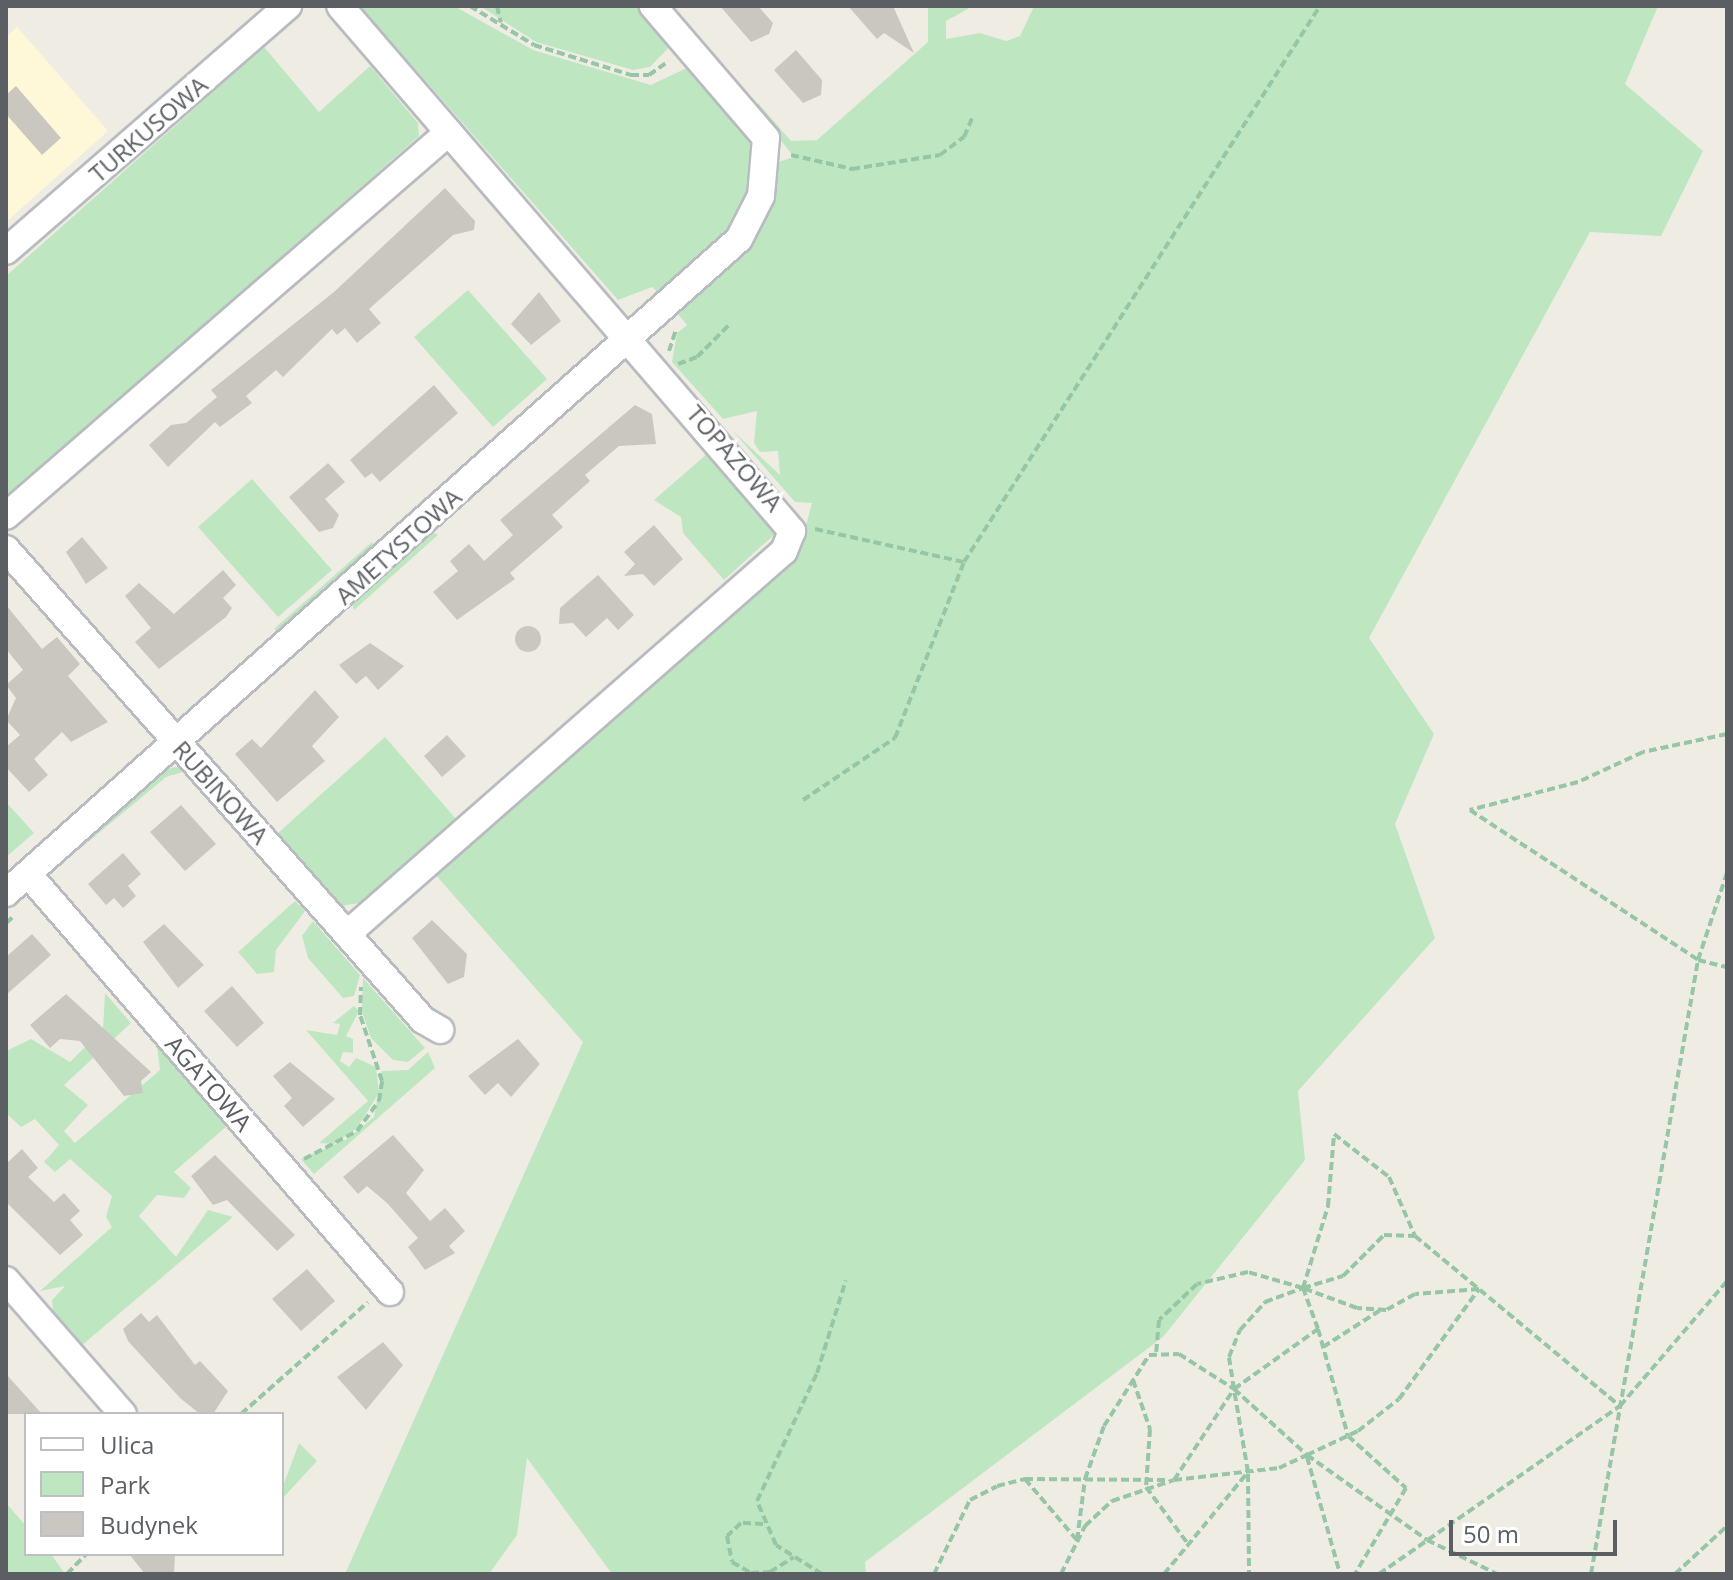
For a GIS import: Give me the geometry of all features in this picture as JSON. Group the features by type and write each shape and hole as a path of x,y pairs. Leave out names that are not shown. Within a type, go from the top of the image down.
{"street":[{"name":"TURKUSOWA","path":"6,251 288,6"},
{"name":"TOPAZOWA","path":"340,6 790,521 784,551 347,934"},
{"path":"653,6 687,47"},
{"name":"AMETYSTOWA","path":"13,902 28,874 632,339 739,239 764,181 763,131 687,47"},
{"path":"6,516 449,132"},
{"name":"RUBINOWA","path":"6,549 347,934 440,1030"},
{"name":"AGATOWA","path":"28,874 379,1297"},
{"path":"6,1280 121,1412"}],"path":[{"path":"470,6 540,47 637,77 687,47"},
{"path":"497,6 501,26"},
{"path":"803,800 895,738 964,562 1116,336 1320,6"},
{"path":"791,155 852,169 940,155 964,137 972,118"},
{"path":"672,317 678,324 669,366 697,357 729,325"},
{"path":"790,521 925,559 964,562"},
{"path":"1727,734 1643,752 1578,782 1470,810 1698,960 1727,967"},
{"path":"1591,1574 1698,960 1727,873"},
{"path":"6,923 13,902"},
{"path":"298,1162 357,1131 379,1101 382,1081 360,1015 362,969"},
{"path":"1355,1574 1406,1488 1348,1436 1318,1329 1303,1288 1328,1206 1334,1134 1389,1177 1415,1236 1620,1406"},
{"path":"1249,1574 1248,1472 1229,1357 1240,1330 1265,1302 1343,1276 1384,1235 1415,1236"},
{"path":"1077,1540 1085,1479 1104,1426 1133,1380 1156,1352 1159,1320 1197,1284 1248,1272 1381,1309"},
{"path":"822,1574 794,1557 763,1524 757,1501 817,1373 846,1280"},
{"path":"1379,1574 1620,1406 1727,1281"},
{"path":"1323,1347 1381,1309 1415,1294 1479,1289"},
{"path":"934,1574 970,1500 1025,1479 1174,1480 1248,1472 1307,1455 1348,1436 1399,1399 1479,1289"},
{"path":"243,1412 379,1297"},
{"path":"1061,1574 1077,1540 1112,1501 1174,1480 1234,1389 1318,1329"},
{"path":"1156,1352 1179,1354 1234,1389 1307,1455 1427,1540 1497,1574"},
{"path":"1133,1380 1150,1429 1146,1487 1188,1545"},
{"path":"1307,1455 1340,1574"},
{"path":"1164,1574 1248,1472"},
{"path":"1025,1479 1077,1540"},
{"path":"763,1524 741,1523 727,1536 732,1562 751,1573 770,1572 794,1557"},
{"path":"1675,1574 1727,1526"},
{"path":"67,1574 84,1556"}],"shaded area":[{"path":"17,27 108,131 6,222 6,37"}],"green space":[{"path":"360,6 454,6 533,50 651,85 693,65 760,150 740,225 663,297 652,287 618,300"},
{"path":"480,6 644,6 673,43 650,67 633,70 536,42"},
{"path":"928,6 973,6 946,21 946,39 980,33 1006,41 1020,36 1034,6 1658,6 1625,84 1703,151 1661,236 1590,232 1369,638 1434,734 1395,824 1435,938 1298,1091 1305,1160 1163,1337 865,1562 866,1574 612,1574 527,1458 517,1535 489,1574 345,1574 583,1042 433,872 801,544 812,503 795,502 732,430 780,475 778,451 760,452 754,443 757,411 723,419 672,362 677,333 687,325 677,313 775,163 794,157 754,107 758,103 791,141 817,140 928,42"},
{"path":"264,47 319,112 370,66 418,123 419,136 6,500 6,276"},
{"path":"468,290 547,379 493,427 414,337"},
{"path":"708,453 776,533 724,580 683,533 681,517 654,500"},
{"path":"252,479 332,570 278,617 198,527"},
{"path":"431,531 438,535 354,610 352,602"},
{"path":"372,542 376,552 283,634 274,629"},
{"path":"385,737 456,819 360,903 341,906 278,833"},
{"path":"176,767 186,771 166,777 75,853 161,770"},
{"path":"6,802 34,833 6,857"},
{"path":"295,901 305,911 276,950 274,972 257,974 238,952"},
{"path":"313,921 360,975 354,996 343,998 308,958 302,936"},
{"path":"363,978 425,1048 408,1062 393,1060 371,1038 362,1012"},
{"path":"105,993 131,1023 64,1085 88,1105 64,1131 75,1143 160,1070 157,1046 227,1126 174,1172 191,1188 184,1198 157,1195 139,1216 176,1257 208,1210 233,1217 81,1346 53,1312 52,1300 65,1286 40,1291 112,1227 106,1217 112,1196 70,1159 55,1172 44,1162 59,1145 35,1119 21,1127 6,1113 6,1051 31,1039 70,1062 103,1029"},
{"path":"354,1006 359,1011 346,1036 353,1039 353,1053 343,1052 340,1061 349,1067 356,1058 376,1067 379,1093 357,1128 334,1144 319,1143 368,1101 306,1030 337,1035 340,1024 333,1023"},
{"path":"428,1052 435,1068 314,1174 301,1159 347,1139 374,1117 382,1071 408,1070"},
{"path":"299,1443 317,1461 284,1497 284,1484"},
{"path":"6,1503 24,1524 24,1556 52,1556 65,1574 6,1574"}],"building":[{"path":"720,6 758,6 773,23 769,34 751,42"},
{"path":"848,6 893,6 914,53 884,33 877,39"},
{"path":"796,50 822,80 821,95 803,103 774,70"},
{"path":"16,86 61,138 42,155 6,114 6,95"},
{"path":"445,188 475,221 474,230 453,235 369,309 381,323 357,343 345,328 337,335 332,329 283,377 276,370 246,396 252,403 220,427 215,422 168,467 149,445 171,425 186,423 217,397 211,390 334,292"},
{"path":"539,292 561,321 531,345 511,324"},
{"path":"434,385 458,413 380,482 372,473 365,478 350,460"},
{"path":"635,405 652,414 656,444 619,446 585,475 590,481 552,515 563,527 510,573 515,579 457,620 433,592 458,571 450,561 469,544 484,561 513,535 500,520"},
{"path":"328,463 345,482 325,499 339,515 333,528 319,532 289,497"},
{"path":"654,525 683,559 654,586 643,574 624,576 635,564 624,552"},
{"path":"82,537 108,568 86,584 66,552"},
{"path":"223,570 236,585 223,598 232,608 226,617 159,669 135,642 151,628 125,596 139,583 174,614"},
{"path":"598,575 634,615 618,630 607,618 586,637 573,623 559,624 560,608"},
{"path":"6,605 42,649 57,637 80,664 68,676 108,722 71,742 62,732 34,759 48,775 29,792 6,767 6,747 20,735 6,720 16,698 6,685 23,670 6,649"},
{"path":"528,626 537,630 541,639 537,648 528,652 519,648 515,639 519,630"},
{"path":"370,643 404,666 378,690 366,676 356,684 339,665"},
{"path":"315,690 339,717 312,746 325,761 277,802 235,754 252,739 261,748"},
{"path":"447,735 466,756 442,777 424,756"},
{"path":"181,805 216,844 185,871 150,832"},
{"path":"123,853 141,874 128,886 136,896 123,908 114,898 106,905 88,884"},
{"path":"432,920 467,954 464,977 448,984 412,938"},
{"path":"164,924 204,965 178,988 143,942"},
{"path":"32,934 51,955 6,995 6,957"},
{"path":"232,986 264,1023 237,1047 204,1011"},
{"path":"66,994 151,1072 141,1081 143,1093 124,1096 80,1041 60,1039 50,1048 30,1025"},
{"path":"518,1039 540,1064 511,1097 498,1083 485,1095 468,1076"},
{"path":"290,1062 335,1099 303,1127 284,1106 292,1098 273,1076"},
{"path":"393,1135 424,1170 406,1193 430,1221 445,1208 465,1231 449,1246 455,1253 425,1270 408,1247 418,1238 367,1186 358,1194 343,1177"},
{"path":"22,1149 38,1168 28,1177 54,1202 64,1193 80,1211 70,1220 83,1235 60,1255 6,1202 6,1164"},
{"path":"215,1155 295,1235 277,1251 227,1200 213,1205 191,1176"},
{"path":"307,1269 335,1301 301,1331 272,1299"},
{"path":"141,1313 149,1322 157,1315 195,1365 200,1361 228,1391 214,1412 198,1412 180,1398 128,1341 123,1329"},
{"path":"383,1342 403,1365 366,1410 337,1377"},
{"path":"6,1374 40,1412 6,1414"},
{"path":"131,1556 175,1556 174,1574 145,1574"}]}
